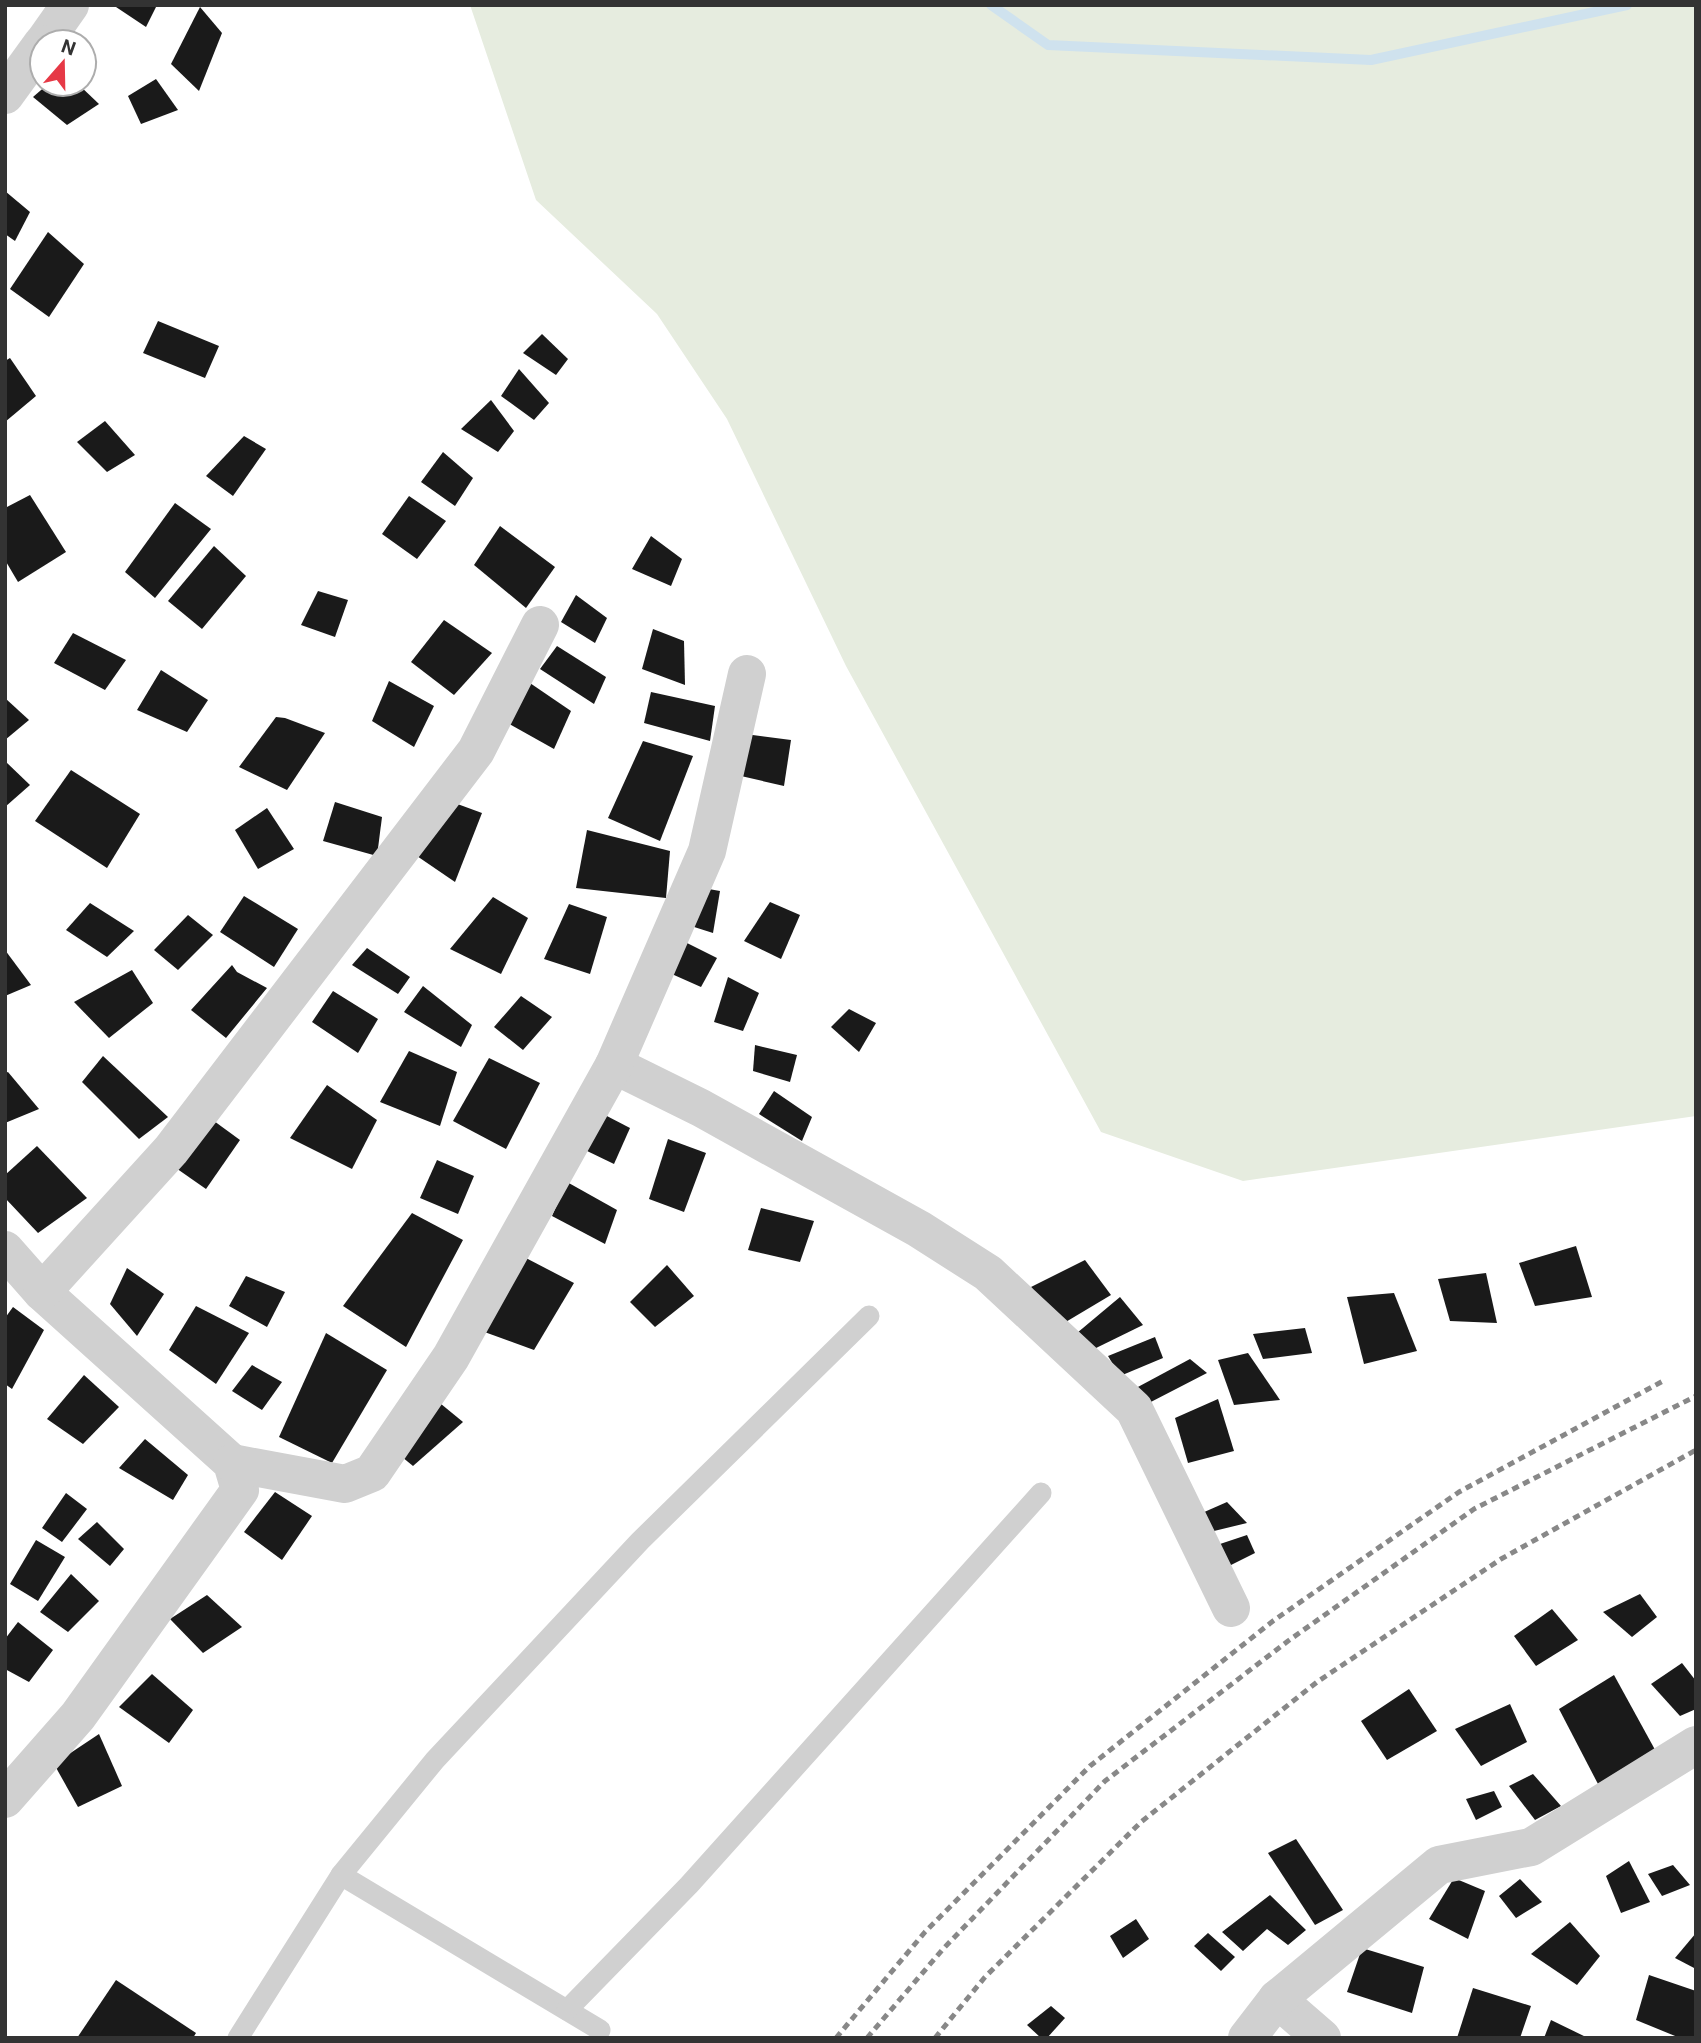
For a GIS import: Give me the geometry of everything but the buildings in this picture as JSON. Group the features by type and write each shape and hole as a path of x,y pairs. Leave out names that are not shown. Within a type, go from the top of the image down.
{"street":[{"path":"54,28 70,5"},
{"path":"5,95 28,64"},
{"path":"540,625 476,751 172,1150 19,1276 232,1463 345,1484 372,1473 451,1357 614,1065 707,851 747,674"},
{"path":"614,1065 701,1108 895,1215 988,1273 1134,1409 1231,1608"},
{"path":"5,1799 78,1716 240,1490 232,1463"},
{"path":"1247,2038 1277,1999 1438,1865 1531,1846 1696,1745"},
{"path":"1277,1999 1322,2038"}],"lane":[{"path":"238,2038 341,1875 435,1760 630,1551 869,1316"},
{"path":"567,2010 689,1885 1041,1493"},
{"path":"341,1875 600,2029"}],"shaded area":[{"path":"470,5 1696,5 1696,1116 1243,1181 1101,1132 846,666 727,419 657,314 536,200"}],"waterway":[{"path":"991,5 1048,45 1371,60 1627,5"}],"railway":[{"path":"836,2038 925,1932 1090,1766 1273,1621 1459,1492 1663,1381"},
{"path":"867,2038 943,1949 1105,1781 1288,1641 1474,1509 1696,1396"},
{"path":"935,2038 985,1977 1141,1822 1317,1682 1501,1559 1696,1450"}]}
